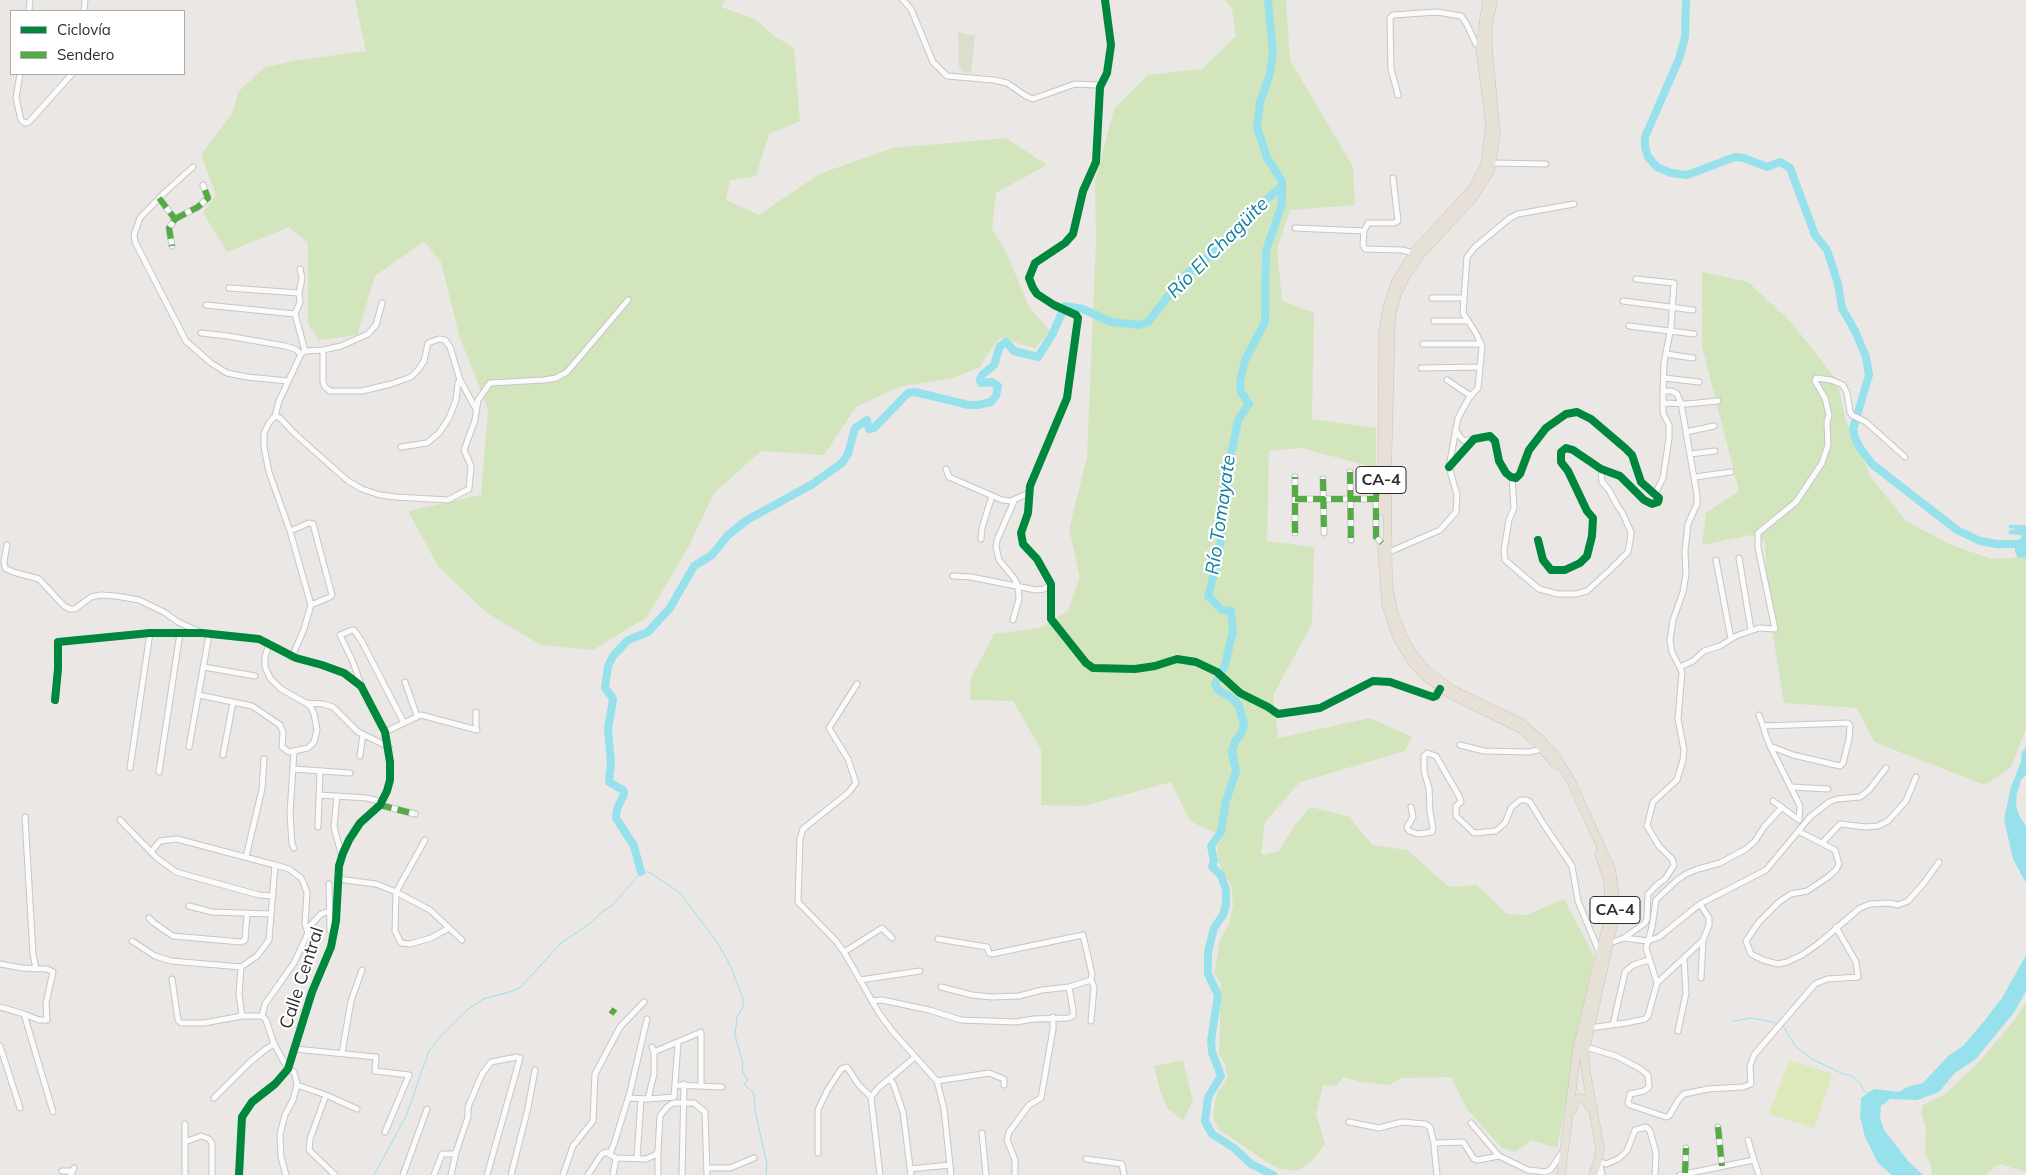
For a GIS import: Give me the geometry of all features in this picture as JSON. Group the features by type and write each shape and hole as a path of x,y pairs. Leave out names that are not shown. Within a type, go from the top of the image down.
{"main road":[{"name":"CA-4","path":"1454,213 1483,171 1487,155 1489,119 1480,47 1487,0"},
{"name":"CA-4","path":"1493,0 1488,38 1496,122 1490,171 1479,190 1417,252 1394,286 1384,323 1381,473 1384,598 1395,632 1412,662 1425,676 1440,689 1470,701 1516,726 1542,749 1558,768 1602,860 1607,877 1609,913 1579,1038 1563,1175"},
{"name":"CA-4","path":"1417,252 1397,294 1391,316 1387,476 1390,599 1403,637 1413,654 1426,670 1451,692"},
{"name":"CA-4","path":"1470,701 1512,717 1532,731 1554,754 1566,773 1611,869 1616,905 1610,943 1586,1047 1585,1065 1600,1148 1593,1175"},
{"path":"1568,1123 1575,1101 1578,1098 1585,1100 1594,1115"},
{"path":"1563,1175 1567,1134"},
{"path":"1598,1161 1601,1175"}],"street":[{"path":"903,0 911,9 933,62 947,76 1007,83 1033,99 1075,84 1097,85 1100,87"},
{"path":"1105,0 1111,45 1107,72 1100,87 1096,162 1083,191 1074,234 1065,243 1035,263 1030,275 1035,292 1062,309 1076,315 1078,318 1067,398 1036,471 1029,492 1028,512 1021,533 1022,540 1041,565 1051,584 1051,617 1054,626 1086,663 1093,668 1135,669 1180,659 1196,662 1216,672 1240,694 1281,715 1320,708 1373,681 1390,682 1433,697 1436,696 1440,689"},
{"path":"1398,96 1391,69 1390,18 1394,15 1437,12 1461,16 1476,44 1480,47"},
{"path":"20,75 16,98 21,120 25,123 29,122 71,75"},
{"path":"1492,163 1546,164"},
{"path":"193,167 140,218 134,235 135,242 186,341 211,363 227,373 288,381"},
{"path":"1393,178 1398,220 1394,223 1368,223 1364,231 1363,245 1365,249 1417,252"},
{"path":"172,246 169,228 175,219 198,207 208,198 203,185"},
{"path":"159,198 175,219"},
{"path":"1388,553 1440,530 1456,512 1457,494 1449,467 1458,418 1478,388 1481,344 1463,313 1467,257 1475,247 1510,218 1518,214 1574,204"},
{"path":"1295,228 1364,231"},
{"path":"292,657 304,630 311,605 290,531 276,493 264,447 264,433 275,416 279,401 303,353 295,314 300,302 299,293 302,278 300,269"},
{"path":"1636,279 1674,283 1663,391 1664,413 1670,425 1669,438 1663,478 1655,494"},
{"path":"229,288 299,293"},
{"path":"1432,298 1464,298"},
{"path":"275,416 280,418 348,482 362,489 380,495 448,500 469,489 471,466 464,450 475,420 478,400 490,383 495,381 544,380 556,378 567,372 628,300"},
{"path":"1623,301 1693,310"},
{"path":"201,333 285,346 303,353 323,350 356,341 368,334 376,325 382,303"},
{"path":"206,305 295,314"},
{"path":"1434,321 1467,321"},
{"path":"1629,326 1694,334"},
{"path":"323,350 323,382 325,387 330,391 362,391 391,384 411,376 424,361 428,343 439,339 445,340 450,347 460,380 476,409"},
{"path":"1423,344 1481,344"},
{"path":"1666,354 1693,358"},
{"path":"1422,368 1480,367"},
{"path":"1664,378 1699,382"},
{"path":"1680,667 1693,661 1704,651 1720,646 1752,630 1775,629 1758,548 1758,533 1796,502 1822,463 1828,446 1828,406 1815,381 1816,378 1832,380 1842,385 1847,393 1852,415 1866,422 1905,457"},
{"path":"402,447 428,443 439,433 449,418 456,400 460,380"},
{"path":"1447,380 1471,396"},
{"path":"1610,943 1624,938 1645,923 1648,919 1648,894 1665,879 1674,865 1672,859 1659,846 1647,826 1654,802 1677,780 1683,760 1684,750 1678,719 1682,672 1672,652 1670,640 1673,620 1683,592 1686,574 1688,524 1697,504 1695,477 1681,403 1678,394 1663,391"},
{"path":"1663,403 1718,401"},
{"path":"1455,429 1462,439 1466,440 1490,436 1495,441 1499,460 1506,473 1516,478 1520,474 1529,450 1546,428 1566,414 1577,412 1591,420 1632,455 1641,482 1659,498 1658,502 1652,504 1644,500 1620,476 1601,469 1573,450 1566,448 1561,452 1561,462 1568,470 1587,510 1593,518 1592,536 1587,556 1580,563 1565,570 1550,570 1543,560 1538,540"},
{"path":"1686,432 1714,426"},
{"path":"1449,467 1474,439"},
{"path":"1690,454 1716,451"},
{"path":"946,469 949,477 992,496 1010,501 1029,492"},
{"path":"1512,477 1514,508 1509,520 1504,550 1505,560 1539,589 1558,594 1576,594 1587,591 1628,552 1631,532 1622,512 1602,482 1601,469"},
{"path":"1350,472 1351,540"},
{"path":"1695,477 1731,472"},
{"path":"1381,473 1377,482 1376,537 1382,543"},
{"path":"1295,477 1295,533"},
{"path":"1323,479 1324,533"},
{"path":"981,539 982,528 992,496"},
{"path":"1013,620 1019,599 1018,586 999,560 996,547 997,540 1015,499"},
{"path":"1295,499 1376,499"},
{"path":"290,531 308,523 313,524 332,595 311,605"},
{"path":"7,545 4,561 5,568 39,579 64,606 70,609 75,609 91,597 100,595 139,600 202,633"},
{"path":"1739,558 1752,630"},
{"path":"1716,560 1731,639"},
{"path":"953,576 971,577 1044,589 1051,584"},
{"path":"361,686 353,662 340,635 352,630 361,640 404,723"},
{"path":"130,768 150,633"},
{"name":"Calle Central","path":"55,700 58,642 150,633 202,633 250,638 269,644 292,657 344,673 361,686 385,732 389,747 390,780 381,804 360,823 349,840 342,858 338,878 334,933 327,958 312,992 288,1069 285,1075 246,1109 240,1127 239,1175"},
{"path":"159,772 180,633"},
{"path":"188,747 209,635"},
{"path":"199,695 252,706 280,725 283,732 282,748 290,752 308,748 314,742 317,730 311,707 306,702 281,689 270,678 265,662 269,644"},
{"path":"204,667 255,676"},
{"path":"405,682 417,716"},
{"path":"857,684 829,728 851,765 856,785 803,829 800,839 798,902 844,952 872,1001 893,1032 937,1081 944,1109 951,1175"},
{"path":"223,755 233,702"},
{"path":"306,702 333,707 362,734 389,747"},
{"path":"385,732 417,716 426,715 477,729 476,712"},
{"path":"1759,715 1770,746 1800,806 1800,829"},
{"path":"1763,726 1848,723 1850,726 1849,739 1843,763 1840,766 1793,755 1770,746"},
{"path":"360,756 362,734"},
{"path":"1460,745 1484,752 1529,752 1542,749"},
{"path":"294,751 290,814 292,844 294,848"},
{"path":"1412,806 1413,817 1407,827 1409,831 1418,834 1432,832 1429,788 1424,771 1424,756 1427,753 1436,756 1459,796 1461,802 1456,806 1456,816 1474,833 1496,831 1505,823 1511,808 1520,800 1530,802 1572,866 1578,901 1600,955"},
{"path":"246,858 262,789 264,759"},
{"path":"1624,938 1648,941 1659,938 1700,904 1766,870 1810,817 1829,802 1837,799 1860,797 1869,790 1886,768"},
{"path":"293,769 350,773"},
{"path":"318,827 320,771"},
{"path":"1822,843 1840,824 1866,827 1878,826 1888,821 1906,801 1916,777"},
{"path":"1792,787 1828,789"},
{"path":"319,795 367,798 415,814"},
{"path":"336,796 334,827 342,858"},
{"path":"1773,801 1799,820"},
{"path":"1657,983 1646,948 1656,900 1686,874 1698,868 1720,863 1746,850 1755,841 1764,826 1782,807"},
{"path":"24,817 33,954 36,969"},
{"path":"120,820 151,852 176,872 259,895 273,896"},
{"path":"1800,829 1835,850 1839,864 1836,870 1807,891 1791,894 1779,902 1759,922 1746,941 1751,954 1778,964 1802,955 1818,944 1860,908 1870,904 1898,904 1908,901 1939,862"},
{"path":"151,852 160,841 177,839 289,869 300,878 306,892 308,933 294,963 265,1004 262,1016"},
{"path":"426,840 396,892 394,924 401,943 410,944 431,938 449,928"},
{"path":"132,941 155,956 171,961 241,967 257,956 269,940 275,865"},
{"path":"338,878 376,884 396,892 430,910 462,940"},
{"path":"329,884 330,931 334,933"},
{"path":"1700,904 1709,918 1709,925 1703,940 1701,978"},
{"path":"189,906 212,912 270,914"},
{"path":"307,929 321,914 330,911"},
{"path":"149,918 173,936 242,942 245,940 247,914"},
{"path":"1586,1047 1616,1056 1648,1074 1649,1087 1644,1091 1630,1094 1628,1103 1666,1117 1669,1116 1684,1094 1708,1089 1743,1087 1751,1084 1750,1066 1754,1056 1815,984 1826,979 1858,977 1856,962 1836,927"},
{"path":"844,952 882,928 892,938"},
{"path":"938,939 987,947 989,953 992,954 1083,935 1094,987 1091,1021"},
{"path":"1589,1028 1639,1020 1648,1016 1657,983 1703,940"},
{"path":"1678,1031 1686,993 1684,958"},
{"path":"1613,1025 1625,972 1633,965 1649,960"},
{"path":"0,964 51,970 54,974 46,1004 47,1020 39,1020 0,1007"},
{"path":"241,967 239,994 242,1016"},
{"path":"342,1053 351,1002 362,970"},
{"path":"860,980 920,971"},
{"path":"172,979 178,1020 181,1022 204,1022 242,1016 262,1016 266,1020 274,1044 288,1069 294,1072 296,1085 280,1134 281,1157 286,1175"},
{"path":"941,987 972,995 992,997 1019,996 1042,990 1069,988 1091,980"},
{"path":"872,1001 882,1000 929,1010 961,1020 1016,1022 1073,1016 1069,988"},
{"path":"563,1175 573,1146 593,1121 595,1074 620,1027 644,1002"},
{"path":"24,1014 53,1112"},
{"path":"1015,1175 1015,1160 1008,1140 1009,1132 1029,1105 1041,1098 1053,1029 1053,1018"},
{"path":"588,1175 601,1155 608,1152 614,1144 628,1098 647,1019"},
{"path":"648,1099 654,1074 653,1049 678,1043 701,1032 701,1085"},
{"path":"628,1098 674,1097 678,1043"},
{"path":"214,1098 250,1062 274,1044"},
{"path":"0,1046 20,1108"},
{"path":"295,1049 376,1057 375,1071 409,1075 385,1132"},
{"path":"451,1175 456,1152 468,1117 470,1101 482,1074 491,1062 519,1057 487,1175"},
{"path":"880,1175 872,1097 878,1088 915,1057"},
{"path":"818,1153 818,1110 841,1069 847,1067 858,1084 872,1097"},
{"path":"510,1175 528,1108 535,1070"},
{"path":"937,1081 989,1073 1000,1076 1004,1080 1004,1085"},
{"path":"889,1079 895,1088 903,1112 911,1175"},
{"path":"682,1175 684,1084"},
{"path":"296,1085 326,1095 357,1109"},
{"path":"675,1085 722,1087"},
{"path":"326,1095 310,1139 309,1150 335,1175"},
{"path":"638,1158 641,1099"},
{"path":"658,1175 660,1116 673,1103 683,1102 694,1103 705,1112 707,1175"},
{"path":"403,1175 427,1109"},
{"path":"1348,1122 1379,1128 1402,1122 1425,1124 1430,1127 1438,1175"},
{"path":"1471,1123 1499,1156 1528,1170 1546,1172 1565,1149"},
{"path":"185,1124 186,1175"},
{"path":"1598,1161 1606,1164 1618,1159 1628,1151 1635,1130 1646,1127 1650,1131 1656,1153 1655,1175"},
{"path":"1718,1128 1722,1166"},
{"path":"982,1133 986,1175"},
{"path":"185,1142 196,1136 209,1139 212,1149 212,1175"},
{"path":"1748,1140 1759,1175"},
{"path":"1434,1144 1460,1141 1463,1142 1474,1159 1481,1160 1499,1156"},
{"path":"1686,1148 1682,1174 1754,1160"},
{"path":"608,1152 616,1158 638,1158 651,1157 658,1150"},
{"path":"434,1175 442,1154 453,1154 456,1152"},
{"path":"613,1175 616,1158"},
{"path":"706,1168 730,1168 754,1158"},
{"path":"1086,1159 1121,1164 1124,1175"},
{"path":"910,1168 950,1165"},
{"path":"62,1171 72,1171"}],"green space":[{"path":"355,0 726,0 721,7 755,19 773,35 794,48 800,121 769,134 756,176 730,180 726,200 759,215 819,174 893,148 1006,138 1047,165 996,193 992,229 1007,254 1029,307 1050,331 1035,348 1000,338 980,367 953,378 899,387 856,407 824,455 761,451 714,493 688,548 647,617 593,650 541,645 487,613 438,566 408,511 481,495 488,409 460,338 441,262 424,241 375,276 357,335 319,340 308,324 308,243 289,227 227,252 203,213 216,195 201,154 232,114 239,91 265,67 299,60 366,51"},
{"path":"1225,0 1286,0 1290,60 1353,167 1355,205 1290,210 1277,248 1282,301 1314,313 1312,419 1376,428 1376,468 1301,448 1269,451 1267,541 1314,547 1312,624 1273,695 1278,738 1370,718 1412,737 1405,751 1300,782 1265,822 1261,854 1279,851 1295,825 1310,807 1348,816 1373,845 1407,850 1449,887 1477,885 1507,914 1527,915 1564,899 1594,956 1557,1148 1531,1140 1515,1152 1502,1148 1467,1109 1451,1077 1401,1078 1389,1085 1362,1082 1343,1077 1337,1086 1323,1085 1316,1114 1325,1144 1312,1161 1297,1171 1280,1169 1219,1130 1214,1120 1214,1108 1217,1093 1227,1076 1225,1064 1219,1054 1221,984 1214,974 1220,940 1229,925 1233,905 1231,884 1224,876 1218,860 1217,846 1223,837 1190,821 1171,782 1084,806 1041,805 1041,749 1013,701 970,700 971,678 994,634 1040,628 1068,611 1080,577 1069,529 1087,457 1096,241 1095,182 1114,109 1148,75 1202,69 1236,36 1232,8"},
{"path":"958,32 975,36 971,72 965,73 959,67"},
{"path":"1702,272 1748,282 1791,322 1837,380 1846,422 1872,479 1906,521 1951,545 1992,559 2026,557 2026,728 2011,767 1985,785 1874,742 1857,708 1784,703 1767,598 1765,542 1750,535 1702,545 1706,513 1739,491 1702,346"},
{"path":"2026,1002 2026,1172 2000,1164 1988,1172 1987,1175 1932,1175 1931,1165 1925,1154 1926,1127 1921,1114 1923,1105 1944,1095 1979,1062 2017,1017"},
{"path":"1183,1060 1193,1101 1183,1120 1167,1108 1154,1066"},
{"path":"1789,1060 1832,1074 1814,1128 1769,1114"}],"water":[{"path":"2009,525 2026,525 2026,557 2018,558 2015,548 2022,545 2021,535 2008,534 2010,530 2018,529 2009,528"},
{"path":"2026,747 2026,775 2021,780 2016,804 2018,813 2026,827 2026,883 2013,859 2004,819 2011,787 2021,762 2022,752"},
{"path":"2026,955 2026,991 2015,1011 1976,1059 1955,1073 1939,1092 1917,1100 1890,1099 1881,1106 1880,1118 1884,1130 1909,1162 1923,1175 1892,1175 1878,1163 1865,1137 1860,1117 1861,1098 1874,1089 1899,1092 1907,1087 1923,1083 1948,1056 1963,1046 1985,1020 2002,998"}],"waterway":[{"name":"Río Tomayate","path":"1268,0 1273,53 1269,77 1260,102 1257,127 1267,158 1282,181 1282,204 1266,251 1265,322 1245,360 1240,382 1241,392 1249,404 1238,420 1224,476 1224,505 1219,556 1208,596 1222,610 1231,611 1233,630 1225,665 1215,684 1218,690 1232,698 1239,706 1244,725 1241,734 1235,741 1232,752 1236,771 1226,801 1221,832 1211,846 1214,861 1212,867 1221,875 1226,890 1226,905 1223,915 1214,928 1208,952 1208,974 1218,995 1211,1041 1212,1052 1221,1076 1208,1097 1205,1121 1212,1134 1234,1148 1251,1164 1273,1175"},
{"path":"1686,0 1685,37 1679,59 1645,137 1648,157 1657,167 1671,173 1687,175 1735,157 1744,158 1767,167 1780,162 1790,168 1815,235 1827,250 1838,284 1842,308 1855,331 1866,357 1869,375 1853,429 1860,448 1872,464 1957,530 1980,541 1997,544 2018,544 2026,541"},
{"name":"Río El Chagüite","path":"641,872 634,846 616,818 617,809 624,794 623,790 609,782 611,764 608,729 613,700 605,688 608,666 613,656 628,640 648,632 670,608 694,566 712,555 728,535 747,520 811,485 842,463 848,454 855,428 867,420 869,429 874,428 908,393 915,392 969,405 991,402 996,396 998,386 991,382 981,383 980,379 994,365 1000,346 1006,342 1014,351 1038,357 1052,335 1065,306 1083,309 1111,322 1139,325 1148,322 1183,277 1233,237 1258,207 1282,186"},
{"path":"374,1175 406,1116 429,1051 439,1038 466,1011 483,999 521,987 561,943 612,906 641,872 649,872 680,893 717,942 729,963 743,998 743,1007 737,1017 735,1035 743,1064 742,1071 748,1080 744,1085 754,1094 755,1110 767,1165 766,1175"},
{"path":"1733,1021 1752,1018 1777,1023"},
{"path":"1783,1026 1796,1047 1812,1059 1841,1073 1852,1076 1861,1084 1863,1090 1869,1094"}],"marked path":[{"path":"175,219 198,207 208,198 203,185"},
{"path":"159,198 175,219 169,228 172,246"},
{"path":"1350,472 1351,540"},
{"path":"1381,473 1377,482 1376,537 1382,543"},
{"path":"1295,477 1295,533"},
{"path":"1323,479 1324,533"},
{"path":"1295,499 1376,499"},
{"path":"380,805 415,814"},
{"path":"611,1014 615,1009"},
{"path":"1718,1127 1722,1166"},
{"path":"1685,1173 1686,1148"}],"cycle path":[{"path":"1105,0 1111,45 1107,73 1100,87 1096,162 1083,191 1073,234 1065,243 1035,263 1029,278 1037,294 1054,305 1076,315 1078,318 1067,398 1030,486 1028,513 1021,533 1023,544 1037,559 1051,584 1051,619 1086,663 1093,668 1135,669 1155,666 1177,659 1196,662 1217,672 1240,693 1278,714 1320,708 1373,681 1390,682 1433,697 1436,696 1440,689"},
{"path":"1449,467 1474,439 1490,436 1495,441 1499,461 1506,473 1516,478 1520,474 1529,450 1546,428 1566,414 1577,412 1591,419 1632,455 1641,482 1659,498 1658,502 1652,504 1644,500 1620,476 1601,469 1573,450 1566,448 1561,452 1561,462 1568,471 1587,511 1593,518 1592,536 1587,556 1580,563 1565,570 1551,570 1543,560 1538,540"},
{"path":"55,700 58,642 150,633 202,633 259,639 296,658 344,673 361,686 385,732 390,762 390,780 387,791 380,805 360,823 343,853 339,866 336,921 331,947 312,992 288,1069 275,1084 252,1102 242,1117 239,1175"}]}
